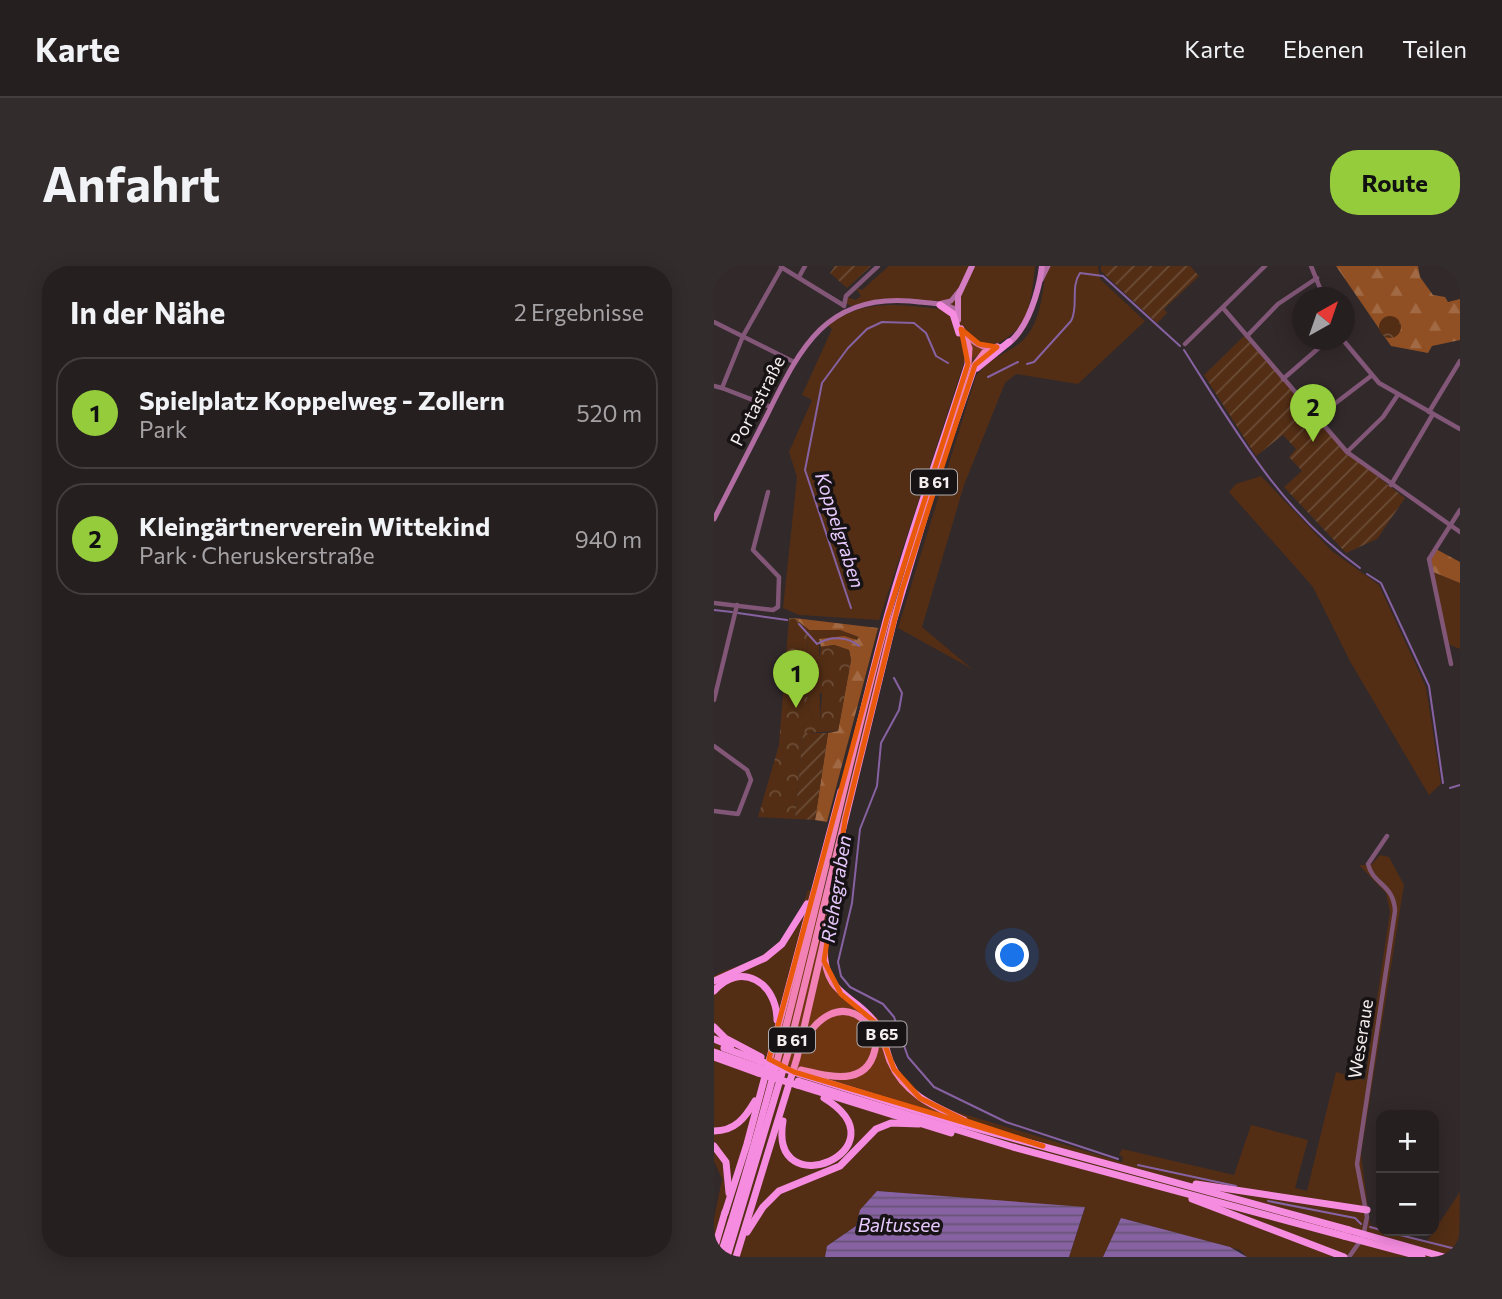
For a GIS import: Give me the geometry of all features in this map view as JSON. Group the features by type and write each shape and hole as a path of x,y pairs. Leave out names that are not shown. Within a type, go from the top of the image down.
{"highway":[{"path":"937,304 953,314 969,356"},
{"path":"961,329 969,356"},
{"path":"972,374 985,359 1009,342"},
{"name":"B 61","path":"727,1257 788,1053 902,590 936,478 972,374 981,356 997,347"},
{"name":"B 61","path":"720,1257 781,1052 891,606 969,356"},
{"path":"714,1250 761,1088 835,806 850,767"},
{"name":"B 65","path":"845,820 841,867 825,930 824,961 831,982 877,1024 901,1080 930,1105 964,1120 1172,1190 1444,1257"},
{"path":"714,981 765,958 782,944 798,923 814,888"},
{"path":"736,1257 786,1099 825,930"},
{"path":"714,991 720,984 737,976 757,979 775,1000 777,1029"},
{"path":"797,1058 812,1028 825,1015 844,1011 854,1013 866,1021 876,1043 873,1058 854,1075 799,1077"},
{"path":"714,1027 760,1065"},
{"path":"714,1042 760,1065"},
{"path":"714,1055 760,1065 1013,1147"},
{"path":"714,1055 734,1064"},
{"name":"B 65","path":"714,1064 760,1065 799,1077 815,1092 919,1124 1111,1168"},
{"path":"799,1077 964,1120"},
{"path":"799,1077 1043,1146"},
{"path":"714,1130 729,1129 740,1122 761,1088"},
{"path":"786,1099 782,1128 787,1151 801,1163 820,1167 836,1159 845,1150 849,1127 840,1109 815,1092"},
{"path":"739,1248 756,1215 779,1191 804,1178 840,1166 876,1129 891,1123 919,1124"},
{"path":"714,1146 722,1154 730,1175 725,1213"},
{"name":"B 65","path":"1130,1174 1174,1182 1422,1257"},
{"path":"1174,1182 1367,1210"},
{"path":"1172,1190 1255,1225 1347,1257"}],"main road":[{"path":"1039,285 1042,266"},
{"path":"1009,342 1027,323 1048,266"},
{"path":"971,267 961,289 957,310 961,329 979,344 997,347"},
{"path":"937,304 951,301 961,289"},
{"name":"Portastraße","path":"714,519 794,362 813,334 845,308 881,301 937,304 957,310"},
{"name":"B 61","path":"997,347 1009,342"}],"street":[{"path":"722,388 743,336 781,266 845,308"},
{"path":"799,277 805,266"},
{"name":"Portastraße","path":"845,308 846,296 878,266"},
{"path":"1185,344 1265,266"},
{"path":"1311,266 1320,287"},
{"path":"1247,336 1278,303 1317,278"},
{"path":"1223,308 1347,452 1460,532"},
{"path":"714,322 794,362"},
{"path":"1283,379 1316,350"},
{"path":"1351,350 1371,376 1398,396 1460,429"},
{"path":"1391,485 1460,361"},
{"path":"1316,418 1371,376"},
{"path":"714,386 771,407"},
{"path":"1347,452 1383,417 1398,396"},
{"path":"714,603 776,610 779,577 753,550 768,492"},
{"path":"1451,664 1429,559 1460,510"},
{"path":"714,700 737,605"},
{"path":"714,746 747,770 751,780 738,814 714,811"},
{"name":"Weseraue","path":"1347,1257 1363,1237 1367,1210 1357,1164 1395,911 1392,894 1372,874 1367,863 1387,836"}],"highlighted area":[{"path":"961,329 979,344 997,347 975,365 902,590 845,820 824,961 841,994 877,1024 894,1069 920,1098 964,1120 1043,1146 794,1072 769,1059 887,618 968,364"}],"green space":[{"path":"835,266 871,266 847,288 830,273"},
{"path":"889,266 1035,266 1029,306 1018,328 964,363 879,620 799,615 783,608 797,477 789,452 812,400 802,395 832,329 827,325 842,316 869,307 895,305 941,309 944,301 881,299 851,306 846,303 847,297 856,300 861,296 856,288 862,290"},
{"path":"1046,266 1098,266 1100,279 1145,321 1078,384 1016,374 1005,383 964,485 922,627 972,669 898,628 976,376 992,360 1027,336 1040,308"},
{"path":"1101,266 1190,266 1199,276 1164,309 1167,313 1157,323 1101,271"},
{"path":"1336,266 1418,266 1420,277 1433,295 1445,297 1448,302 1460,299 1460,340 1432,346 1428,353 1391,346 1355,294 1355,287 1350,287"},
{"path":"1390,316 1398,319 1401,327 1398,335 1390,338 1382,335 1379,327 1382,319"},
{"path":"1244,336 1345,451 1405,498 1377,539 1346,553 1284,487 1302,471 1289,457 1296,449 1283,435 1256,456 1204,375"},
{"path":"1261,476 1332,551 1379,585 1426,687 1441,784 1429,795 1351,663 1313,587 1229,492 1236,484"},
{"path":"1434,548 1460,562 1460,583 1433,572 1430,558"},
{"path":"1433,572 1460,583 1460,649 1448,644"},
{"path":"789,618 794,618 809,630 804,679 812,721 820,721 822,694 814,687 821,647 834,645 849,650 851,660 838,731 803,733 795,819 758,817 779,745"},
{"path":"794,618 878,628 827,822 815,820 828,733 838,731 851,660 849,650 834,645 821,647 819,639 844,636 857,640 859,637 840,630 809,630"},
{"path":"809,630 840,630 859,637 858,640 819,640 820,722 812,721 804,679"},
{"path":"803,733 828,733 815,820 795,819"},
{"path":"1380,855 1389,857 1404,885 1361,1154 1370,1225 1376,1227 1376,1236 1409,1236 1427,1241 1430,1236 1439,1236 1439,1223 1460,1192 1459,1257 1247,1257 1240,1250 1121,1218 1103,1257 1069,1257 1085,1208 877,1191 859,1215 856,1226 827,1246 825,1257 714,1257 714,1219 722,1179 714,1161 714,976 755,959 782,939 795,921 808,890 839,900 828,944 830,974 838,986 878,1018 897,1068 923,1096 954,1111 1122,1162 1123,1157 1119,1155 1122,1149 1234,1175 1251,1125 1308,1140 1295,1188 1307,1191 1336,1072 1365,1080 1390,912 1386,893 1359,865 1371,865"}],"water":[{"name":"Baltussee","path":"877,1191 1085,1207 1069,1257 825,1257 827,1246 856,1226 860,1210"},
{"path":"1121,1218 1230,1247 1247,1257 1103,1257"}],"waterway":[{"name":"Koppelgraben","path":"1027,364 1034,362 1071,321 1080,273 1103,276 1180,346"},
{"name":"Koppelgraben","path":"851,608 805,470 822,383 848,348 867,329 882,322 914,323 926,333 936,356 948,363"},
{"name":"Koppelgraben","path":"1184,350 1241,439 1283,495 1332,546 1360,568"},
{"name":"Koppelgraben","path":"988,377 1018,362"},
{"name":"Koppelgraben","path":"1367,574 1381,583 1429,686 1443,783"},
{"name":"Riehegraben","path":"714,610 732,612"},
{"name":"Riehegraben","path":"738,613 787,620"},
{"name":"Riehegraben","path":"799,624 817,644 838,638 859,646"},
{"name":"Riehegraben","path":"894,678 902,693 899,710 881,743 877,786 860,829 852,903 838,962 841,976 850,987 883,1004 894,1017 908,1057 934,1087 1006,1122 1118,1159"},
{"name":"Koppelgraben","path":"1450,788 1460,785"},
{"name":"Riehegraben","path":"1138,1165 1236,1186"},
{"name":"Riehegraben","path":"1268,1201 1355,1218 1361,1224"},
{"name":"Riehegraben","path":"1370,1227 1376,1229"},
{"name":"Riehegraben","path":"1404,1236 1460,1250"}],"place":[{"name":"Kleingärtnerverein Wittekind","path":"1313,442"},
{"name":"Spielplatz Koppelweg - Zollern","path":"796,708"}]}
